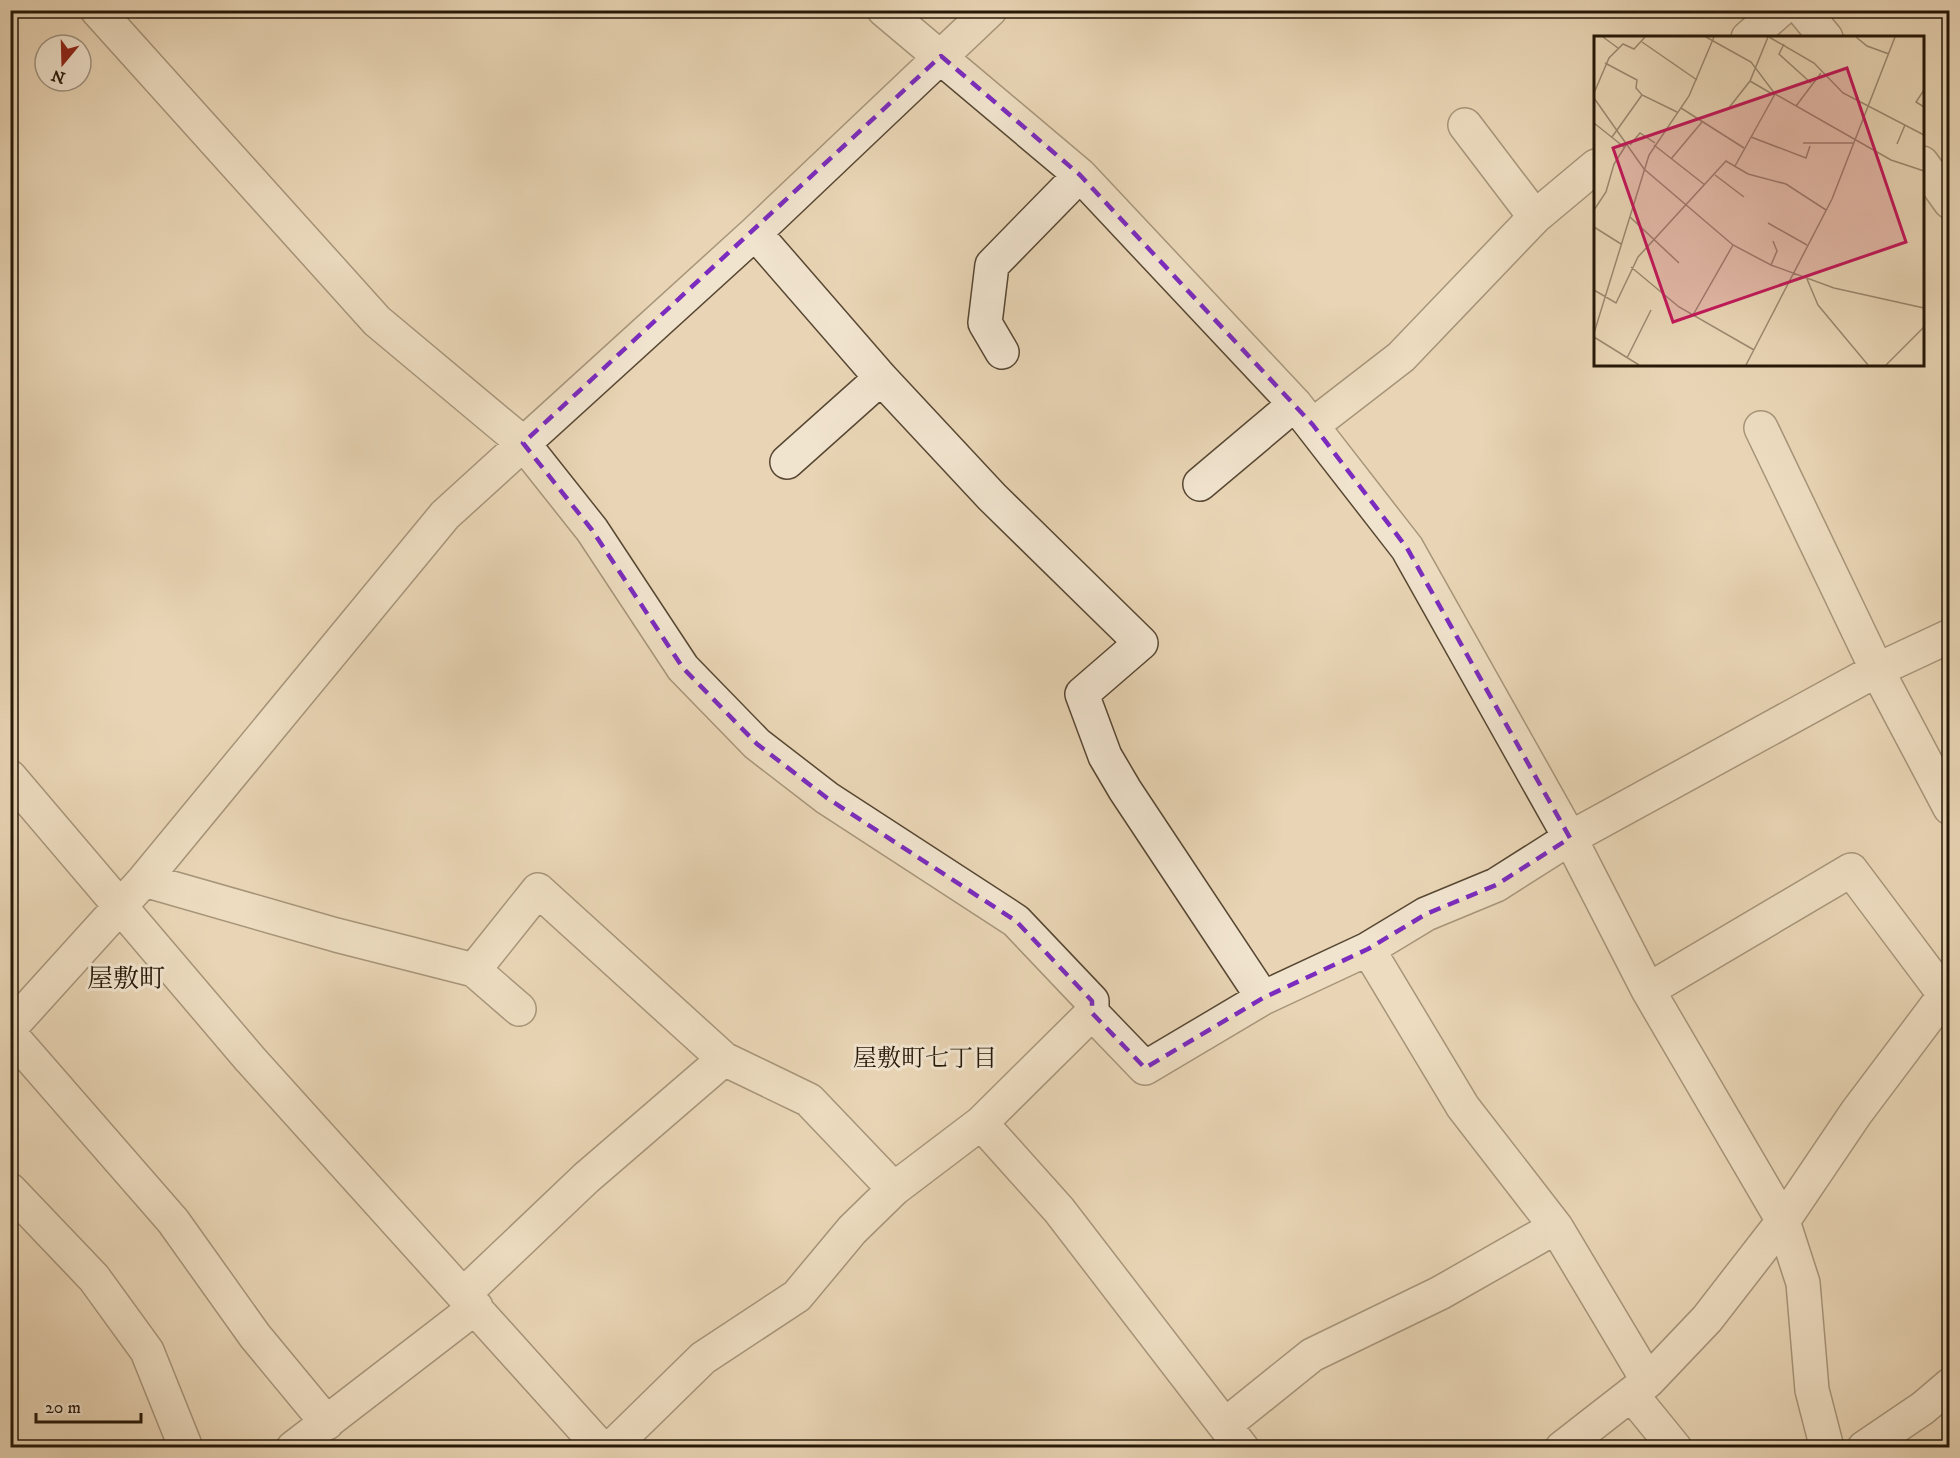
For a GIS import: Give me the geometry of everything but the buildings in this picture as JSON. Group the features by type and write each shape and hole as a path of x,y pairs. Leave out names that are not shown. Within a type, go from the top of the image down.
{"street":[{"path":"97,10 377,321 523,443 592,530 683,668 757,744 827,798 1016,921 1092,1001 1092,1013 1145,1068 1263,998 1368,949 1426,914 1496,885 1570,838 1878,670 1950,636"},
{"path":"884,10 1080,175 1304,414 1407,548 1570,838 1648,990 1783,1221 1803,1283 1809,1365 1822,1446"},
{"path":"10,1028 144,880 445,515 755,233 990,10"},
{"path":"1750,36 1780,10"},
{"path":"1803,10 1824,36"},
{"path":"1466,125 1535,217"},
{"path":"1924,164 1950,202"},
{"path":"1200,484 1304,414 1401,357 1535,217 1594,168"},
{"path":"1002,352 985,323 992,265 1080,175"},
{"path":"755,233 882,378 992,497 1141,643 1082,694 1105,756 1263,998"},
{"path":"787,462 882,378"},
{"path":"1761,428 1878,670 1950,808"},
{"path":"10,777 250,1059 470,1300 611,1447 703,1358 797,1296 852,1230 894,1189 981,1123 1092,1013"},
{"path":"1562,1448 1640,1388 1707,1319 1783,1221 1856,1113 1948,995 1851,870 1648,990"},
{"path":"144,880 336,935 474,970 519,1009"},
{"path":"474,970 538,890 723,1059 808,1100 894,1189"},
{"path":"1368,949 1463,1107 1556,1227 1640,1388 1675,1448"},
{"path":"10,1034 173,1221 255,1336 310,1439 470,1300 586,1178 723,1059"},
{"path":"981,1123 1059,1210 1233,1436 1312,1355 1440,1293 1556,1227"},
{"path":"10,1190 94,1278 147,1351 186,1448"},
{"path":"1876,1445 1950,1385"}],"highlighted area":[{"path":"941,56 1080,175 1313,425 1407,548 1570,838 1496,885 1426,914 1368,949 1263,998 1145,1068 1092,1013 1092,1001 1016,921 827,798 757,744 683,668 592,530 523,443"}],"district":[{"name":"屋敷町","path":"126,978"},
{"name":"屋敷町七丁目","path":"925,1058"}]}
